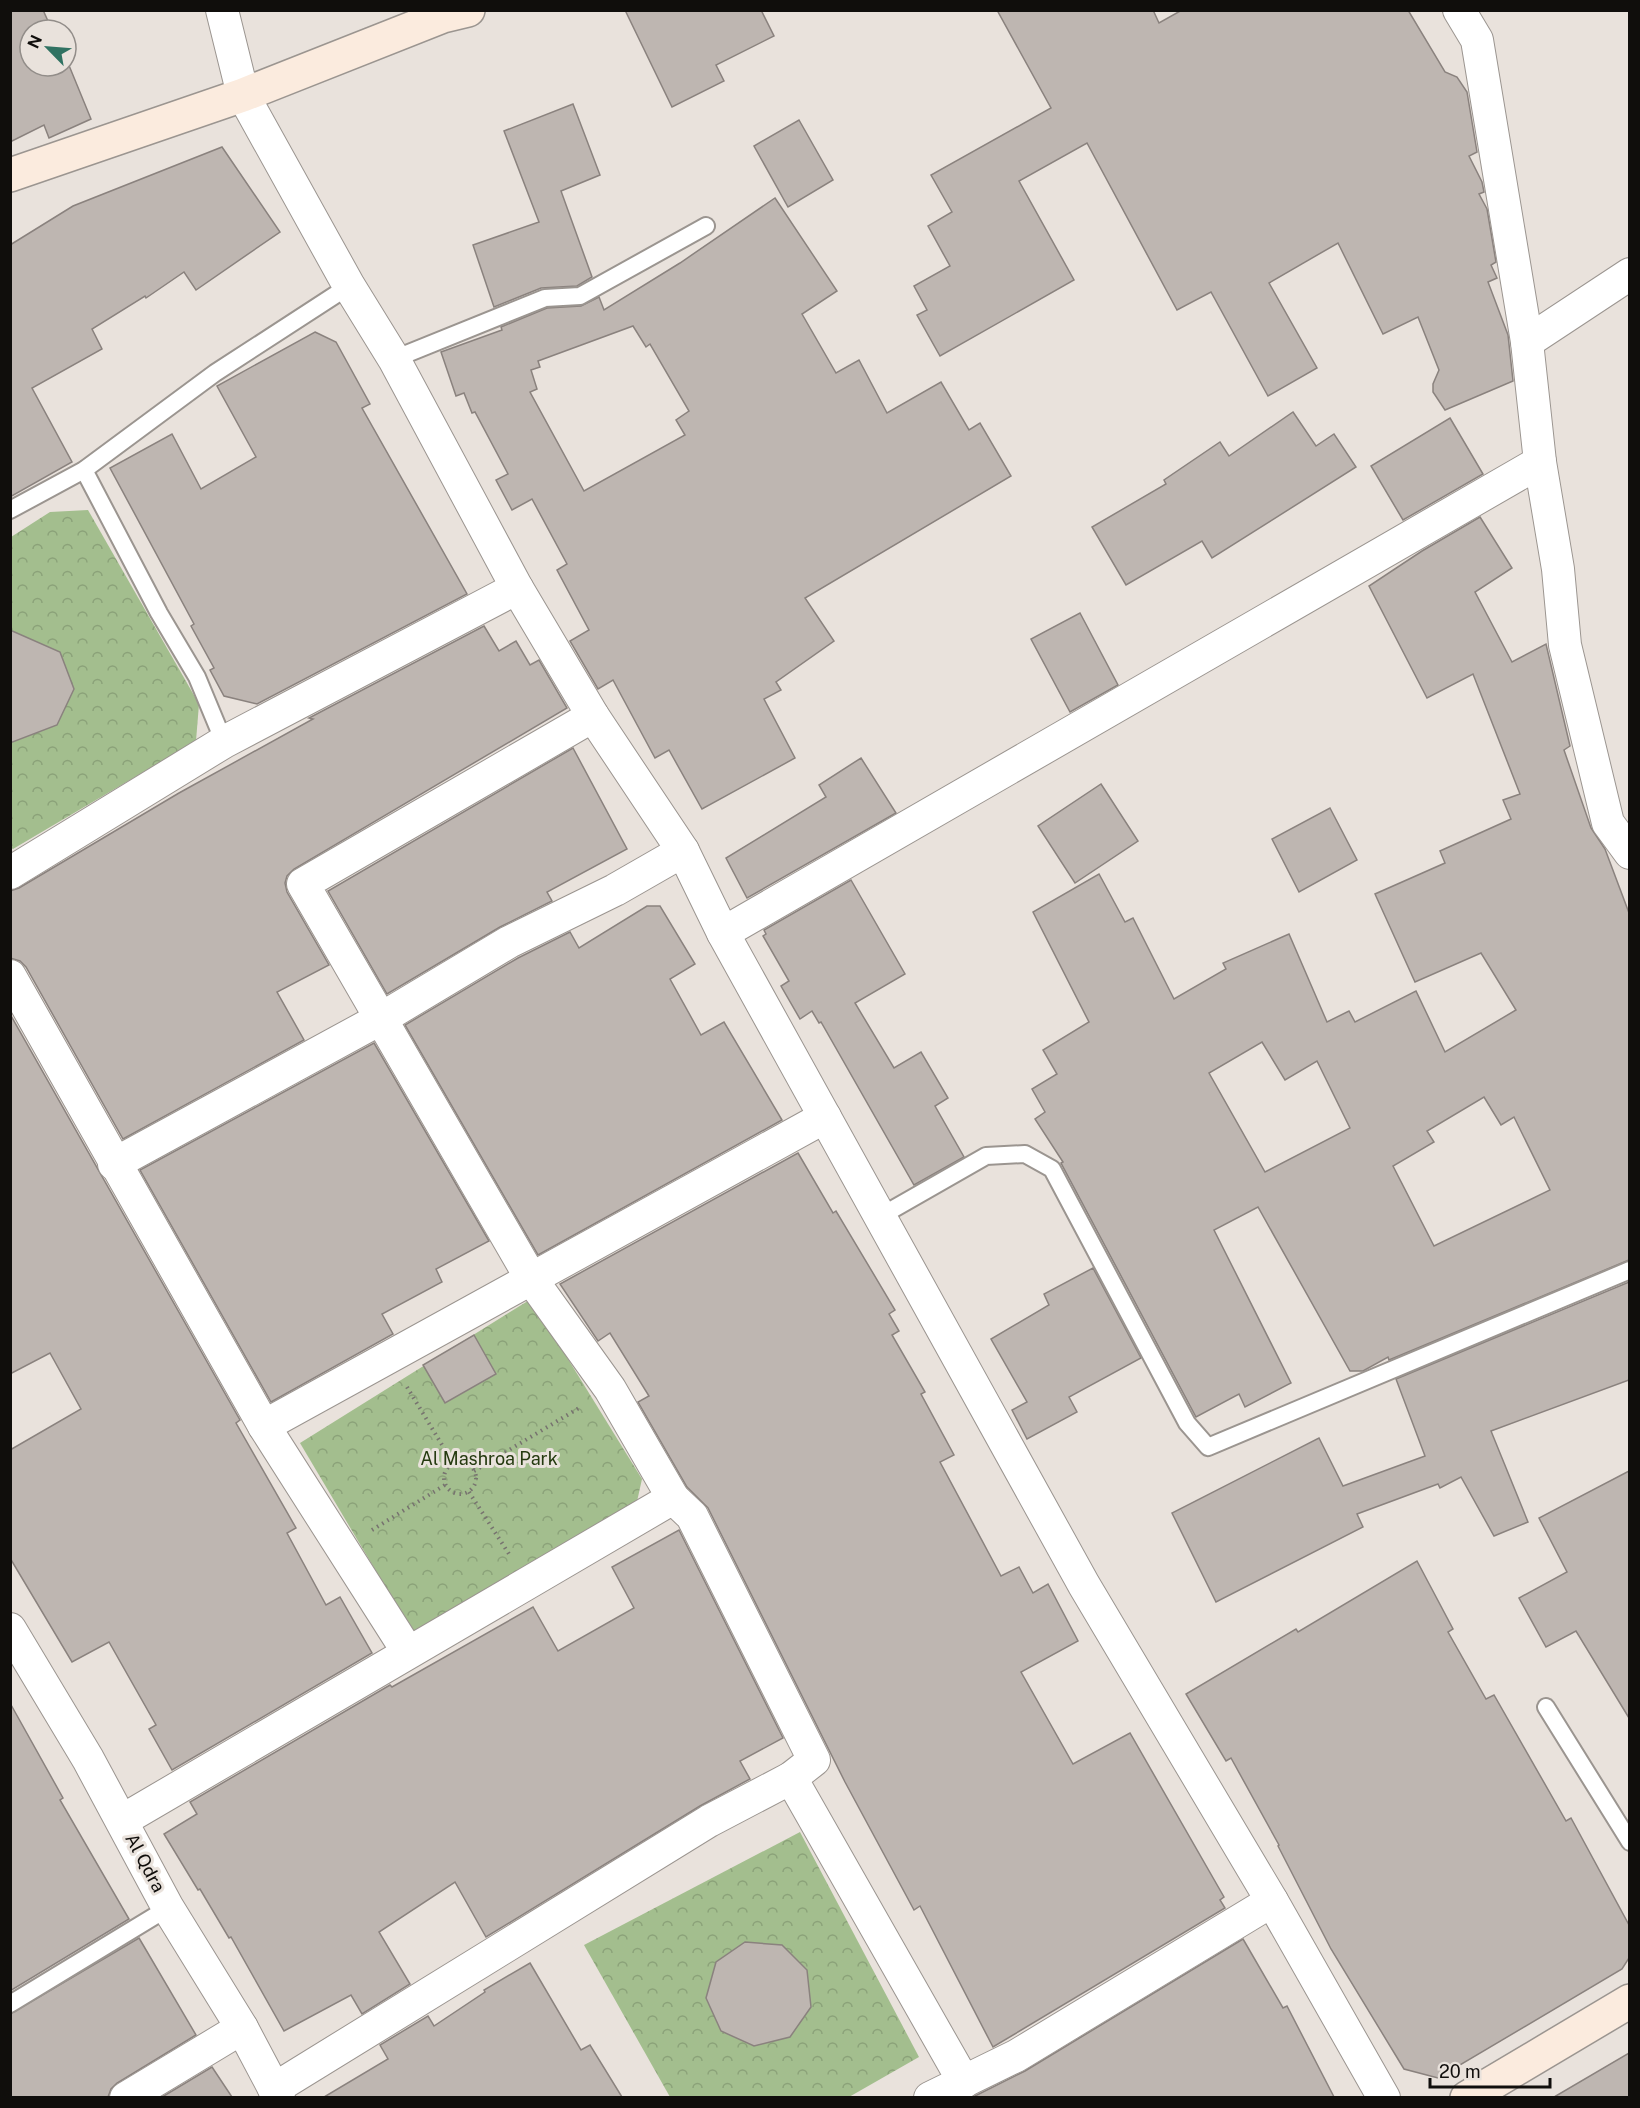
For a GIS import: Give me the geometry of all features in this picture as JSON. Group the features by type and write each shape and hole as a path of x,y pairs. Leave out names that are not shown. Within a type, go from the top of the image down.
{"street":[{"path":"222,10 243,95 348,286 393,359 517,588 593,716 683,851 723,933 1084,1585 1272,1902 1384,2097"},
{"path":"10,175 243,95 443,16 468,10"},
{"path":"1459,10 1478,40 1527,342 1540,462 1558,569 1568,656 1608,823 1629,854"},
{"path":"1527,342 1629,274"},
{"path":"723,933 1540,462"},
{"path":"10,873 224,742 517,588"},
{"path":"277,2093 709,1821 791,1778 814,1760 692,1516 673,1498 610,1389 532,1280 303,884 593,716"},
{"path":"114,1164 382,1018 509,942 615,890 683,851"},
{"path":"10,976 114,1164 264,1426 408,1653"},
{"path":"264,1426 825,1117"},
{"path":"123,1820 673,1498"},
{"name":"Al Qdra","path":"10,1629 123,1820 168,1908 243,2028 277,2093"},
{"path":"791,1778 964,2082"},
{"path":"930,2097 1016,2056 1272,1902"},
{"path":"1467,2097 1629,2001"},
{"path":"126,2097 243,2028"}],"lane":[{"path":"393,359 545,298 580,296 706,226"},
{"path":"10,510 84,470 215,373 348,286"},
{"path":"84,470 159,613 197,677 224,742"},
{"path":"881,1216 986,1156 1025,1154 1052,1169 1187,1423 1209,1447 1629,1270"},
{"path":"1546,1707 1629,1842"},
{"path":"10,2004 168,1908"}],"path":[{"path":"388,1357 453,1463"},
{"path":"474,1471 610,1389"},
{"path":"453,1463 466,1463 474,1471 475,1484 469,1492 455,1493 446,1485 445,1472 453,1463"},
{"path":"343,1549 446,1485"},
{"path":"469,1492 528,1582"}],"green space":[{"path":"88,510 199,704 196,741 13,849 11,848 11,537 50,512"},
{"name":"Al Mashroa Park","path":"531,1299 642,1479 636,1506 412,1632 300,1443"},
{"path":"800,1832 919,2057 849,2097 670,2097 584,1945"}],"building":[{"path":"10,10 43,10 47,18 18,18 18,78 74,78 91,119 49,138 44,125 10,142"},
{"path":"625,10 761,10 774,36 716,65 724,81 672,107"},
{"path":"997,10 1153,10 1159,23 1182,10 1408,10 1445,72 1457,77 1467,92 1477,152 1469,156 1482,182 1484,192 1479,194 1487,209 1496,262 1491,265 1497,278 1488,282 1508,335 1513,381 1445,410 1433,392 1433,384 1439,370 1418,317 1383,334 1338,243 1269,283 1317,368 1268,396 1211,292 1177,310 1087,143 1019,181 1074,280 940,356 917,315 927,310 914,286 950,266 928,226 952,212 931,175 1051,108"},
{"path":"573,104 600,175 561,191 592,277 577,286 541,288 494,307 473,245 539,222 504,131"},
{"path":"799,120 833,180 788,207 754,146"},
{"path":"222,147 280,232 196,290 184,272 146,298 145,296 92,329 102,349 32,388 72,462 10,497 10,245 73,206"},
{"path":"775,198 837,291 802,314 836,373 859,360 887,413 941,382 969,430 980,423 1011,476 805,598 834,641 776,682 781,690 764,699 795,758 702,809 669,750 655,758 613,680 598,689 570,641 589,630 557,570 567,564 532,499 512,510 496,480 508,474 475,412 472,413 464,393 456,396 441,352 502,330 501,327 547,308 581,306 599,297 604,310 680,263","holes":["633,326 646,347 650,344 689,411 676,420 685,435 584,491 530,392 537,389 531,370 540,367 538,361"]},
{"path":"315,332 336,342 370,404 362,408 467,594 257,704 224,696 210,670 214,668 191,626 194,624 110,468 172,434 201,489 256,457 217,386"},
{"path":"1293,412 1316,446 1334,434 1356,467 1212,558 1202,541 1126,585 1092,527 1166,484 1164,480 1220,442 1229,456"},
{"path":"1450,418 1483,474 1403,520 1371,466"},
{"path":"1480,517 1512,568 1475,592 1512,662 1546,644 1570,746 1564,750 1591,828 1605,849 1629,913 1629,1260 1389,1360 1388,1357 1363,1371 1350,1371 1258,1207 1214,1230 1291,1383 1245,1407 1239,1394 1196,1417 1061,1163 1063,1162 1035,1119 1045,1112 1032,1089 1057,1074 1043,1050 1089,1022 1033,912 1099,874 1125,922 1133,918 1174,999 1226,969 1223,963 1289,934 1327,1022 1349,1011 1355,1022 1416,991 1445,1052 1516,1010 1481,953 1415,982 1375,894 1445,863 1440,851 1511,819 1503,800 1520,794 1473,674 1427,698 1369,586","holes":["1262,1042 1285,1080 1317,1061 1350,1128 1265,1172 1209,1073","1484,1097 1501,1125 1514,1117 1550,1190 1434,1246 1393,1166 1434,1142 1427,1131"]},
{"path":"1080,613 1118,685 1070,712 1031,639"},
{"path":"484,626 499,651 516,641 530,665 539,660 567,708 294,869 287,876 285,883 287,892 329,965 277,992 304,1040 123,1139 26,967 20,961 10,958 10,891 19,888 179,793 313,719 309,718"},
{"path":"10,630 60,652 74,689 57,725 10,743"},
{"path":"573,748 627,849 547,892 552,901 500,927 387,994 328,891"},
{"path":"861,758 896,813 747,898 726,858 826,797 819,785"},
{"path":"1101,784 1138,841 1075,883 1038,826"},
{"path":"1330,808 1357,860 1299,892 1272,839"},
{"path":"851,880 905,974 855,1003 894,1068 921,1052 948,1098 935,1106 964,1157 914,1185 821,1022 819,1023 812,1011 800,1019 781,986 789,981 763,936 766,934 764,930"},
{"path":"647,906 660,906 695,964 670,979 701,1035 724,1022 782,1120 538,1255 405,1025 518,958 570,932 579,948"},
{"path":"10,1014 240,1420 236,1423 296,1528 287,1533 326,1605 340,1597 372,1653 172,1770 149,1729 156,1725 109,1642 72,1662 10,1558 10,1450 81,1409 50,1353 10,1374"},
{"path":"374,1043 489,1241 436,1269 442,1282 382,1314 393,1334 271,1402 140,1170"},
{"path":"798,1153 833,1213 836,1211 895,1310 889,1314 899,1331 892,1335 925,1392 921,1394 954,1455 940,1462 1001,1576 1019,1567 1033,1593 1048,1584 1078,1641 1021,1672 1073,1764 1130,1733 1224,1897 1220,1900 1225,1908 993,2047 920,1906 914,1910 845,1782 708,1508 687,1487 638,1402 649,1396 610,1333 598,1341 560,1284"},
{"path":"1093,1268 1141,1358 1069,1397 1077,1412 1027,1439 1012,1410 1027,1402 991,1339 1049,1305 1044,1294"},
{"path":"1629,1282 1629,1380 1491,1431 1528,1522 1494,1536 1461,1477 1440,1488 1438,1484 1357,1514 1363,1527 1216,1602 1172,1513 1319,1438 1343,1486 1425,1456 1396,1379"},
{"path":"474,1335 496,1374 445,1403 423,1365"},
{"path":"1629,1471 1629,1718 1576,1631 1546,1647 1519,1598 1567,1572 1539,1518"},
{"path":"679,1530 783,1738 740,1761 750,1779 700,1806 486,1937 455,1882 379,1932 410,1984 362,2014 351,1995 284,2031 231,1937 229,1938 164,1834 197,1814 190,1802 390,1685 392,1687 533,1607 558,1651 634,1608 612,1567"},
{"path":"1417,1561 1453,1629 1448,1632 1486,1699 1494,1695 1566,1821 1571,1818 1629,1925 1629,1958 1622,1969 1438,2078 1404,2069 1331,1949 1279,1845 1231,1758 1226,1761 1186,1694 1296,1629 1298,1632"},
{"path":"10,1703 63,1798 60,1800 129,1919 10,1991"},
{"path":"139,1938 196,2035 117,2083 111,2089 108,2097 10,2097 10,2014"},
{"path":"1243,1939 1283,2008 1287,2006 1334,2097 973,2097 1025,2071"},
{"path":"745,1942 782,1945 807,1970 811,2007 790,2037 754,2046 721,2031 706,1998 716,1962"},
{"path":"530,1963 581,2050 590,2045 622,2097 324,2097 388,2059 380,2045 428,2016 434,2026 485,1992 484,1990"},
{"path":"1629,2053 1629,2097 1554,2097"},
{"path":"212,2067 232,2097 162,2097"}]}
